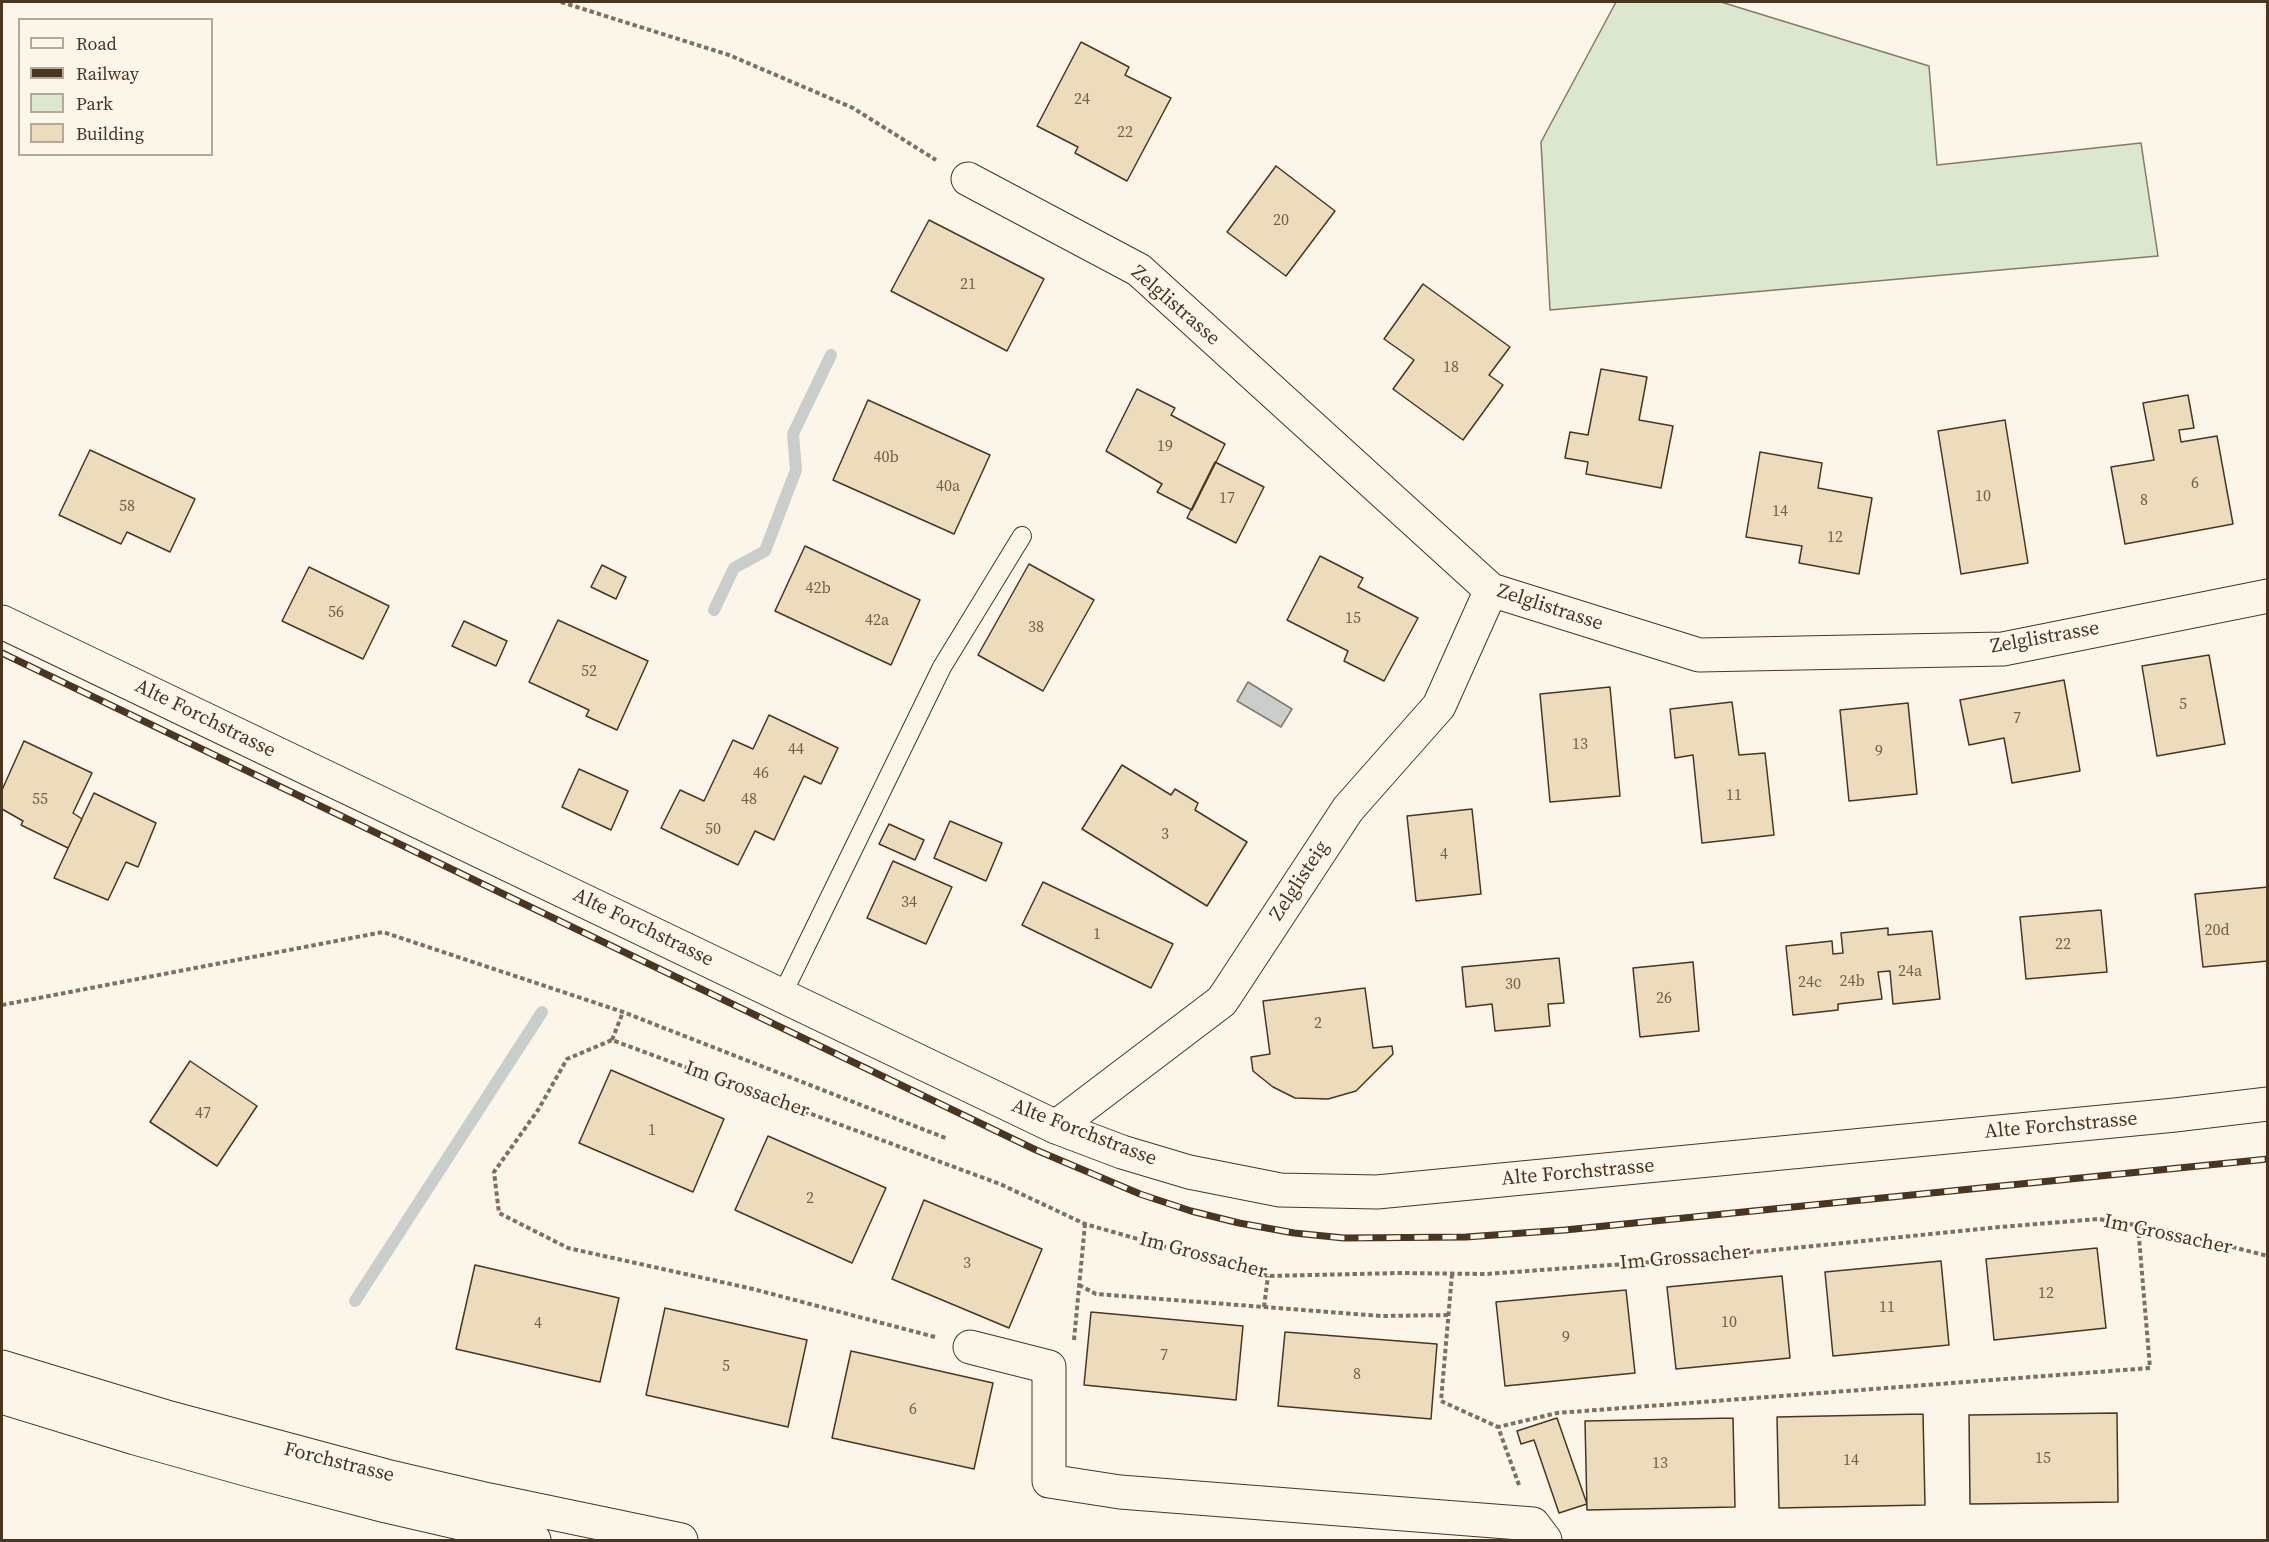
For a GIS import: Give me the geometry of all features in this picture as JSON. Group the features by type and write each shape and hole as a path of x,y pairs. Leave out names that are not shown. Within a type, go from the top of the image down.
{"main road":[{"name":"Zelglistrasse","path":"968,179 1139,270 1491,590 1698,655 2003,649 2268,596"},
{"name":"Zelglisteig","path":"1056,1127 1222,1001 1348,809 1439,706 1491,590"},
{"name":"Alte Forchstrasse","path":"2,622 1056,1127 1122,1152 1189,1172 1280,1190 1377,1192 2151,1118 2268,1104"},
{"path":"970,1347 1049,1367 1050,1481 1120,1492 1539,1532"},
{"name":"Forchstrasse","path":"2,1366 170,1418 375,1473 489,1500 681,1540"},
{"name":"Forchstrasse","path":"2,1397 256,1472 386,1506 534,1540"}],"lane":[{"path":"782,994 942,667 1022,536"}],"path":[{"path":"561,2 729,55 853,108 968,179"},
{"path":"2,1005 383,932 623,1012 948,1139"},
{"path":"623,1012 612,1040 567,1059 538,1110 494,1172 499,1213 568,1248 753,1289 970,1347"},
{"name":"Im Grossacher","path":"612,1040 1000,1184 1085,1224 1268,1276 1486,1274 1666,1261 2098,1219 2161,1229 2268,1256"},
{"path":"1074,1345 1085,1224"},
{"path":"1452,1274 1441,1401 1498,1426 1557,1413 2150,1368 2138,1226"},
{"path":"1264,1307 1268,1276"},
{"path":"1079,1285 1096,1294 1381,1316 1449,1315"},
{"path":"1498,1426 1539,1532"}],"green space":[{"path":"1616,2 1721,2 1929,66 1937,165 2141,143 2158,256 1550,310 1541,142"}],"shaded area":[{"path":"1248,682 1292,709 1281,727 1237,701"}],"building":[{"path":"1081,42 1129,67 1125,75 1171,98 1127,181 1075,153 1078,147 1037,126"},
{"path":"1276,166 1335,211 1286,276 1227,232"},
{"path":"929,220 1044,279 1007,351 891,291"},
{"path":"1423,284 1510,347 1489,375 1503,385 1463,440 1393,389 1414,360 1384,339"},
{"path":"1601,369 1647,377 1639,420 1673,426 1661,488 1586,474 1588,462 1565,458 1570,432 1588,435"},
{"path":"1137,389 1175,408 1171,415 1225,444 1192,510 1157,492 1162,484 1106,451"},
{"path":"2188,395 2194,428 2179,430 2181,442 2217,436 2233,524 2125,544 2111,467 2154,460 2143,403"},
{"path":"868,400 990,455 954,534 833,480"},
{"path":"2005,420 2028,563 1961,574 1938,431"},
{"path":"90,450 195,499 170,552 127,532 121,544 59,515"},
{"path":"1760,452 1822,463 1818,488 1872,498 1859,574 1799,563 1802,546 1746,537"},
{"path":"1215,462 1264,487 1236,543 1187,518"},
{"path":"805,546 920,600 891,665 775,611"},
{"path":"1320,556 1363,578 1358,587 1418,618 1384,681 1344,661 1348,651 1287,620"},
{"path":"1029,564 1094,600 1043,691 978,655"},
{"path":"602,565 626,577 616,599 591,587"},
{"path":"309,567 389,606 363,659 282,621"},
{"path":"558,620 648,661 617,730 586,716 589,710 529,682"},
{"path":"464,621 507,641 496,666 452,646"},
{"path":"2209,655 2225,744 2157,756 2142,666"},
{"path":"2064,680 2080,771 2012,783 2004,738 1969,745 1960,700"},
{"path":"1610,687 1620,796 1550,802 1540,694"},
{"path":"1732,702 1739,755 1765,753 1774,835 1702,843 1693,755 1675,758 1670,709"},
{"path":"1908,703 1917,794 1849,801 1840,710"},
{"path":"769,715 838,748 821,784 804,776 774,840 755,831 738,865 661,828 680,790 704,801 733,740 753,749"},
{"path":"24,741 92,773 73,813 82,819 68,848 21,825 23,821 2,809 2,790"},
{"path":"1122,765 1171,795 1175,789 1198,803 1195,810 1247,842 1207,906 1082,829"},
{"path":"579,769 628,791 611,830 562,807"},
{"path":"94,793 156,823 138,867 126,862 108,900 54,878"},
{"path":"1472,809 1481,894 1416,901 1407,816"},
{"path":"950,821 1002,843 986,881 934,858"},
{"path":"889,824 924,840 915,860 879,844"},
{"path":"893,861 952,887 926,944 867,918"},
{"path":"1043,882 1173,944 1151,988 1022,925"},
{"path":"2268,887 2268,961 2203,967 2195,894"},
{"path":"2101,910 2107,972 2026,979 2020,917"},
{"path":"1888,928 1888,935 1932,931 1940,999 1893,1004 1890,971 1878,972 1882,999 1838,1004 1838,1010 1793,1015 1786,946 1832,941 1833,954 1843,953 1841,933"},
{"path":"1559,958 1564,1003 1548,1004 1550,1026 1495,1031 1492,1004 1466,1007 1462,967"},
{"path":"1693,962 1699,1031 1640,1037 1633,968"},
{"path":"1365,988 1373,1048 1392,1046 1393,1054 1356,1091 1328,1099 1295,1098 1273,1087 1253,1071 1251,1057 1270,1054 1263,1001"},
{"path":"190,1061 257,1106 217,1166 150,1122"},
{"path":"611,1070 724,1119 693,1192 579,1143"},
{"path":"768,1136 886,1188 852,1263 735,1210"},
{"path":"924,1200 1042,1249 1009,1328 892,1279"},
{"path":"2097,1248 2106,1328 1994,1340 1986,1259"},
{"path":"1941,1261 1949,1345 1833,1356 1825,1272"},
{"path":"475,1265 619,1298 600,1382 456,1349"},
{"path":"1782,1276 1790,1358 1676,1369 1667,1287"},
{"path":"1626,1290 1635,1373 1505,1386 1496,1302"},
{"path":"665,1308 807,1340 788,1427 646,1395"},
{"path":"1091,1312 1243,1326 1236,1400 1084,1385"},
{"path":"1285,1332 1437,1344 1431,1419 1278,1406"},
{"path":"851,1351 993,1383 974,1469 832,1438"},
{"path":"2117,1413 2118,1502 1970,1504 1969,1415"},
{"path":"1923,1414 1925,1505 1779,1508 1777,1417"},
{"path":"1557,1418 1587,1504 1559,1513 1534,1440 1521,1444 1517,1431"},
{"path":"1733,1418 1735,1507 1587,1510 1585,1421"}],"waterway":[{"path":"714,610 734,568 765,551 796,470 793,434 831,355"},
{"path":"355,1301 542,1012"}],"railway":[{"path":"2,653 1036,1150 1140,1194 1191,1211 1239,1223 1294,1233 1344,1238 1466,1237 1565,1230 2268,1159"}]}
